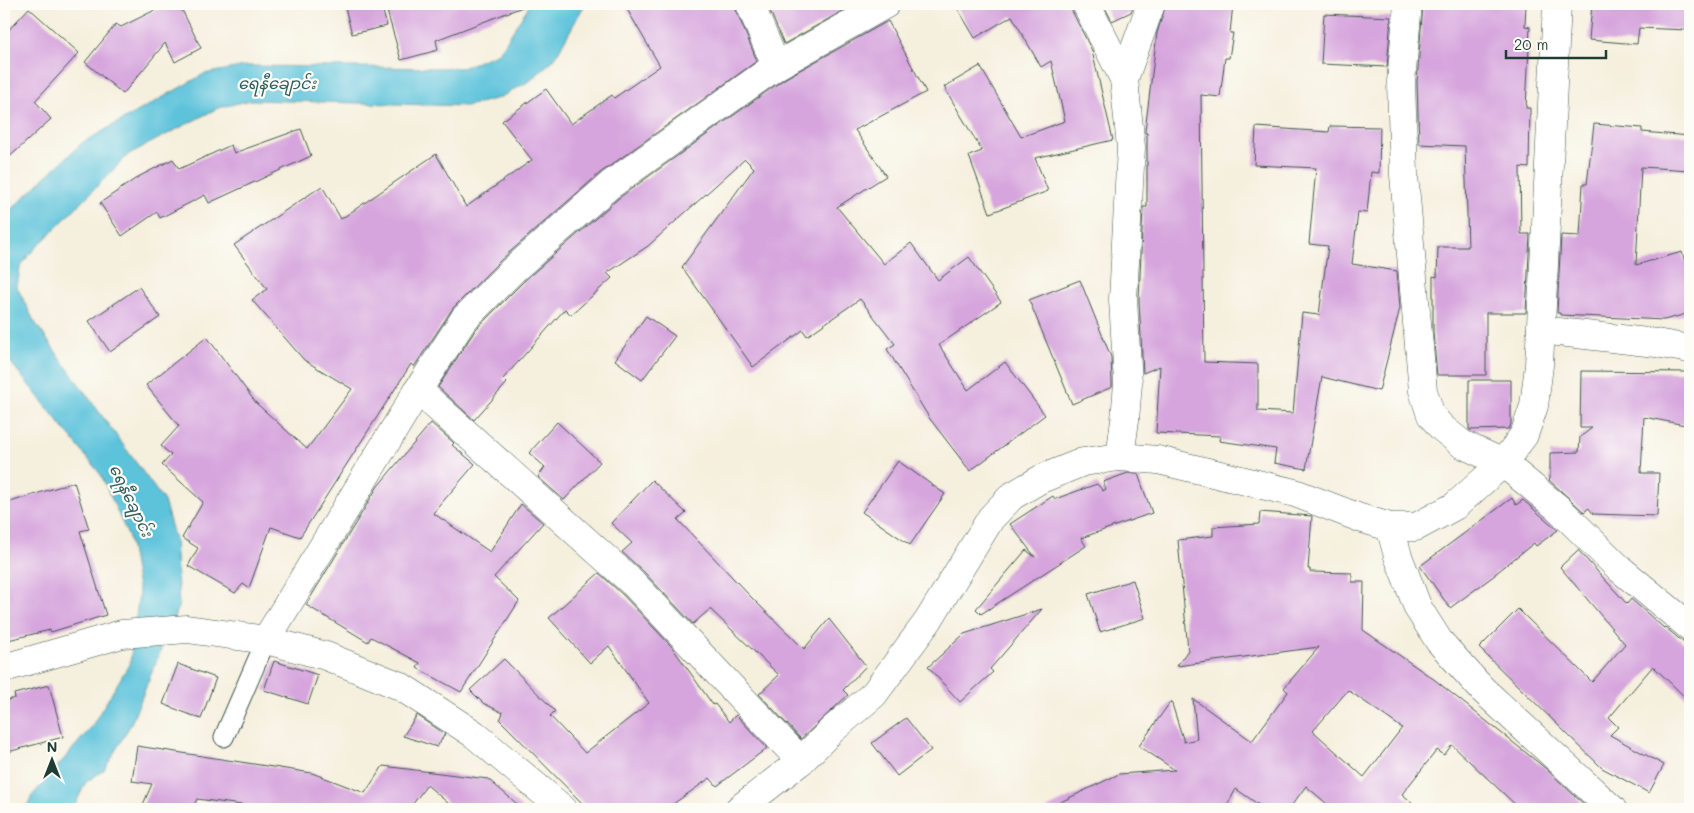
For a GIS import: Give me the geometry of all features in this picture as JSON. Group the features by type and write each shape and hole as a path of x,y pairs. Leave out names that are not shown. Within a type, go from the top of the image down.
{"street":[{"path":"750,4 776,66"},
{"path":"266,640 418,390 464,319 513,270 610,185 776,66 886,4"},
{"path":"1086,4 1124,79 1131,147 1123,300 1128,383 1120,457"},
{"path":"1124,79 1151,4"},
{"path":"1408,4 1401,82 1404,175 1423,391 1431,415 1442,428 1462,444 1503,463 1558,508 1620,569 1690,627"},
{"path":"739,809 800,761 832,730 874,694 928,621 990,518 1012,496 1041,479 1083,462 1120,457 1158,460 1295,493 1360,518 1390,527 1416,527 1455,506 1503,463 1524,435 1534,406 1539,365 1557,4"},
{"path":"1540,330 1656,343 1690,349"},
{"path":"418,390 633,583 800,761"},
{"path":"1390,527 1398,556 1418,608 1439,641 1482,689 1612,809"},
{"path":"4,668 122,634 186,629 266,640 326,656 400,686 474,734 563,809"}],"lane":[{"path":"224,738 266,640"}],"water":[{"name":"ရေနီချောင်း","path":"530,4 585,4 555,58 531,80 499,98 467,106 251,100 218,108 129,154 28,256 20,268 17,287 34,321 164,501 175,539 179,605 131,724 104,770 86,782 73,809 26,809 31,797 90,729 130,663 139,593 129,538 101,475 4,354 4,216 82,143 204,74 245,66 462,68 499,53"}],"building":[{"path":"167,4 179,4 201,48 175,62 165,43 123,94 85,62 116,24 121,27"},
{"path":"344,4 381,4 387,26 352,34"},
{"path":"414,4 525,4 525,6 436,40 438,50 401,60 387,11"},
{"path":"624,4 735,4 757,61 600,173 503,258 453,308 414,367 411,364 300,537 271,527 249,588 243,584 235,593 188,566 198,548 182,538 203,502 162,465 171,455 161,446 179,426 146,385 207,337 256,403 307,449 352,389 304,360 252,300 267,289 234,245 322,186 341,219 436,154 466,207 532,160 502,121 546,89 571,124 612,95 614,98 660,66"},
{"path":"767,4 855,4 784,44"},
{"path":"955,4 1070,4 1092,51 1113,140 1035,158 1048,191 990,213 969,156 982,151 944,87 980,66 1021,137 1065,121 1051,61 1041,67 1012,16 975,38"},
{"path":"1103,4 1134,4 1131,12 1112,21"},
{"path":"1166,4 1233,4 1230,33 1233,33 1229,58 1225,58 1220,97 1201,95 1204,362 1258,364 1258,411 1293,413 1302,313 1319,315 1328,246 1309,244 1316,168 1254,165 1256,127 1329,132 1330,126 1380,127 1379,173 1371,172 1367,213 1358,212 1352,264 1397,271 1400,308 1379,391 1322,377 1306,469 1274,463 1276,449 1219,441 1220,436 1156,433 1160,366 1143,373 1139,300 1143,207 1147,207 1147,133 1145,131 1157,33"},
{"path":"1423,4 1526,4 1525,26 1530,27 1526,108 1530,108 1529,168 1520,167 1521,234 1530,234 1526,313 1486,313 1486,375 1437,375 1433,332 1433,276 1437,277 1438,247 1468,247 1465,146 1419,144 1417,82"},
{"path":"1592,4 1690,4 1688,30 1639,28 1637,44 1589,40"},
{"path":"29,8 79,53 35,101 51,119 4,162 4,35"},
{"path":"1324,14 1391,17 1387,67 1321,64"},
{"path":"888,21 926,92 855,130 886,176 837,207 884,264 911,243 938,280 969,257 1001,302 939,345 968,390 1005,362 1045,415 970,471 930,419 887,349 895,344 860,299 807,336 803,330 753,367 682,267 754,168 745,159 648,246 607,273 612,278 571,315 565,309 503,379 507,383 474,420 438,387 476,329 524,281 620,197 784,79"},
{"path":"1594,124 1642,128 1642,132 1690,136 1690,170 1641,167 1636,265 1682,252 1690,278 1690,313 1664,320 1560,315 1560,313 1557,313 1561,235 1580,236 1583,184 1587,184"},
{"path":"301,129 311,156 209,203 205,195 160,218 157,212 122,236 100,203 138,177 173,159 179,169 231,145 234,153"},
{"path":"1080,280 1111,357 1112,387 1072,404 1029,300"},
{"path":"139,287 160,317 110,352 89,321"},
{"path":"646,316 675,336 642,380 615,360"},
{"path":"1581,371 1690,372 1690,426 1644,417 1641,473 1659,473 1657,516 1593,514 1589,508 1584,512 1549,480 1550,453 1579,452 1580,437 1592,428 1580,428"},
{"path":"1469,380 1511,380 1511,424 1509,429 1469,430"},
{"path":"557,422 600,462 564,500 538,477 545,467 529,453"},
{"path":"431,423 454,443 452,445 475,464 433,513 490,552 521,504 543,523 494,577 519,601 461,692 417,668 420,663 371,637 368,642 306,605 378,486"},
{"path":"898,461 945,494 910,545 862,512"},
{"path":"1128,473 1138,474 1152,513 1081,538 1086,546 981,614 976,609 1026,550 1035,557 1010,524 1053,496 1055,499 1097,484 1103,491 1106,489 1103,482"},
{"path":"652,480 686,513 678,520 751,597 804,649 829,619 866,666 843,690 848,695 801,739 759,694 779,675 710,609 693,624 644,572 622,552 632,543 611,523"},
{"path":"74,482 89,529 80,531 106,615 51,632 50,630 4,641 4,504"},
{"path":"1512,498 1516,505 1523,500 1558,530 1536,546 1534,543 1450,608 1420,566"},
{"path":"1260,512 1312,516 1308,569 1310,569 1310,572 1352,573 1352,582 1364,582 1363,630 1435,680 1545,768 1589,809 1520,809 1452,745 1444,755 1437,750 1402,794 1420,809 1333,809 1306,786 1289,809 1265,809 1236,789 1225,809 1046,809 1119,774 1175,770 1139,746 1171,701 1184,742 1197,739 1193,699 1252,741 1288,692 1284,688 1319,647 1177,666 1188,650 1178,540 1213,536 1213,527 1259,524","holes":["1348,690 1402,728 1364,777 1313,731"]},
{"path":"1578,550 1627,604 1631,599 1690,648 1690,702 1653,666 1609,718 1618,727 1610,735 1664,765 1649,793 1602,768 1479,648 1518,609 1592,682 1625,644 1560,567"},
{"path":"599,573 622,594 672,647 713,705 715,704 729,722 736,715 767,748 717,786 710,778 666,809 588,809 500,720 503,713 483,703 470,690 504,659 555,711 550,716 585,753 649,703 609,646 590,663 549,618"},
{"path":"1133,580 1145,618 1100,632 1088,594"},
{"path":"1042,609 990,669 993,672 960,702 928,667 964,634"},
{"path":"274,661 318,675 308,704 264,690"},
{"path":"178,664 216,678 201,719 163,704"},
{"path":"49,685 63,737 4,753 4,701 15,698 14,694"},
{"path":"417,715 445,734 437,747 403,736"},
{"path":"906,718 931,750 897,776 872,743"},
{"path":"137,746 312,773 365,793 383,766 488,779 523,809 455,809 427,785 409,809 272,809 197,799 192,809 141,809 152,784 132,781"}]}
